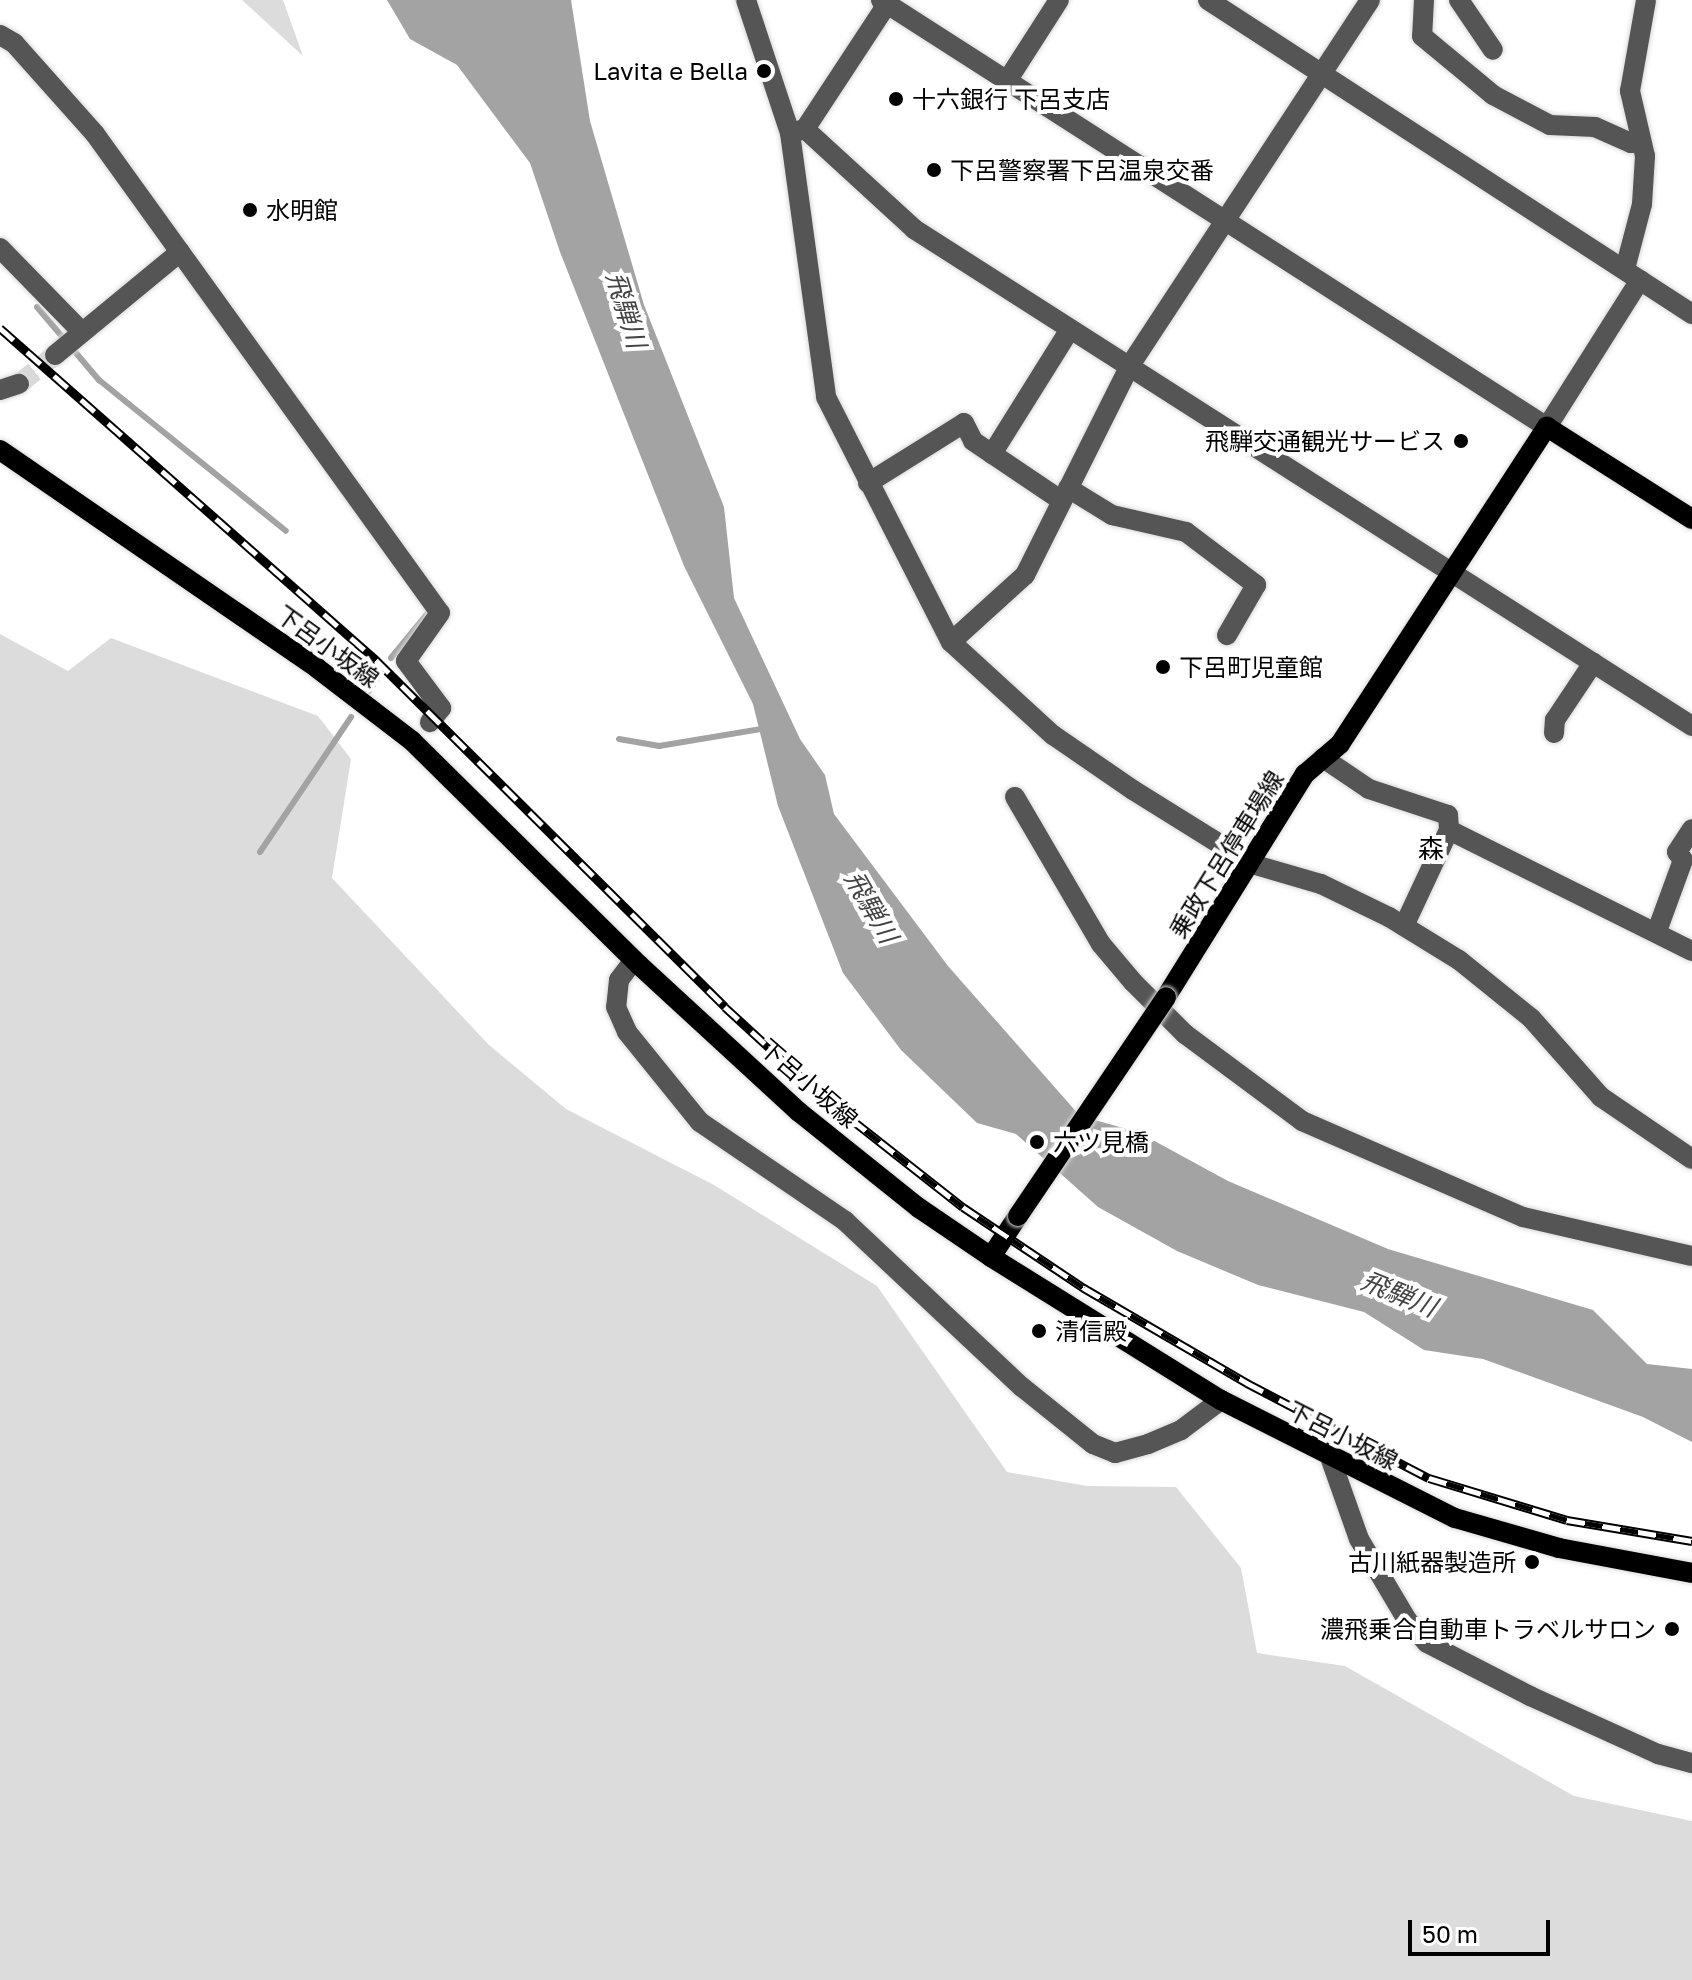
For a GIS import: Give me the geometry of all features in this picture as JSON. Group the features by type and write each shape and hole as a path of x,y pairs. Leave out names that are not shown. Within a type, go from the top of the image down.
{"main road":[{"path":"1547,427 1692,519"},
{"name":"乗政下呂停車場線","path":"991,1257 1166,997 1252,864 1305,774 1340,744 1547,427"},
{"name":"下呂小坂線","path":"0,450 317,668 412,741 539,861 634,960 799,1112 919,1208 991,1257 1221,1400 1331,1460 1455,1518 1559,1548 1692,1573"}],"street":[{"path":"746,0 798,131 822,385 868,483 951,642 1053,735 1252,864 1321,884 1404,926 1459,960 1531,1018 1601,1097 1692,1159"},
{"path":"1007,81 1059,0"},
{"path":"1208,0 1692,314"},
{"path":"951,642 1025,575 1129,367 1324,75 1370,0"},
{"path":"1424,0 1422,36 1493,95 1550,125 1595,127 1631,143 1641,142"},
{"path":"1459,0 1493,50"},
{"path":"798,131 884,1 1547,427 1632,274 1642,204 1641,142 1630,91 1646,0"},
{"path":"0,35 14,43 95,134 440,613 406,661 441,708 430,722"},
{"path":"798,131 914,229 1692,726"},
{"path":"0,248 82,332"},
{"path":"55,355 180,252"},
{"path":"992,454 1070,329"},
{"path":"868,483 964,423 973,441 992,454 1065,494 1112,515 1186,532 1256,585 1227,635"},
{"path":"1554,733 1555,720 1593,663"},
{"path":"1323,758 1369,789 1448,815 1449,830 1404,926"},
{"path":"1015,797 1101,944 1133,982 1185,1034 1302,1121 1523,1217 1692,1256"},
{"path":"1657,931 1683,860 1677,852 1692,829"},
{"path":"1449,830 1692,951"},
{"path":"634,960 619,980 616,1007 627,1032 700,1122 845,1221 1022,1387 1093,1444 1115,1453 1148,1444 1181,1430 1221,1400"},
{"path":"1331,1460 1359,1539 1407,1620 1427,1643 1573,1716 1658,1754 1692,1763"}],"shaded area":[{"path":"242,0 283,0 303,56"},
{"path":"0,634 68,671 111,638 318,716 351,759 332,878 489,1045 566,1109 714,1185 877,1286 1007,1472 1087,1486 1176,1487 1241,1568 1257,1653 1345,1666 1574,1796 1692,1821 1692,1980 0,1980"}],"water":[{"name":"飛騨川","path":"387,0 571,0 590,121 644,305 724,507 734,598 800,739 825,775 834,814 948,966 1080,1116 1138,1132 1228,1181 1388,1249 1593,1310 1647,1364 1692,1369 1692,1442 1643,1417 1483,1359 1424,1350 1364,1312 1258,1285 1177,1251 1098,1207 1016,1134 977,1123 901,1050 843,973 778,806 753,704 684,566 560,252 530,163 457,65 410,39"}],"waterway":[{"path":"37,307 99,380 286,531"},
{"path":"391,658 427,614"},
{"path":"369,691 377,679"},
{"path":"260,852 351,717"},
{"path":"619,739 659,746 766,728"}],"tunnel":[{"path":"19,384 55,355"}],"railway":[{"path":"0,328 376,660 725,1007 823,1097 963,1207 1084,1288 1247,1383 1429,1478 1567,1520 1692,1541"}],"place":[{"name":"Lavita e Bella","path":"764,71"},
{"name":"十六銀行 下呂支店","path":"896,99"},
{"name":"下呂警察署下呂温泉交番","path":"934,170"},
{"name":"水明館","path":"250,210"},
{"name":"飛騨交通観光サービス","path":"1461,441"},
{"name":"下呂町児童館","path":"1163,667"},
{"name":"六ツ見橋","path":"1037,1142"},
{"name":"清信殿","path":"1039,1331"},
{"name":"古川紙器製造所","path":"1532,1562"},
{"name":"濃飛乗合自動車トラベルサロン","path":"1672,1629"}],"district":[{"name":"森","path":"1431,849"}]}
